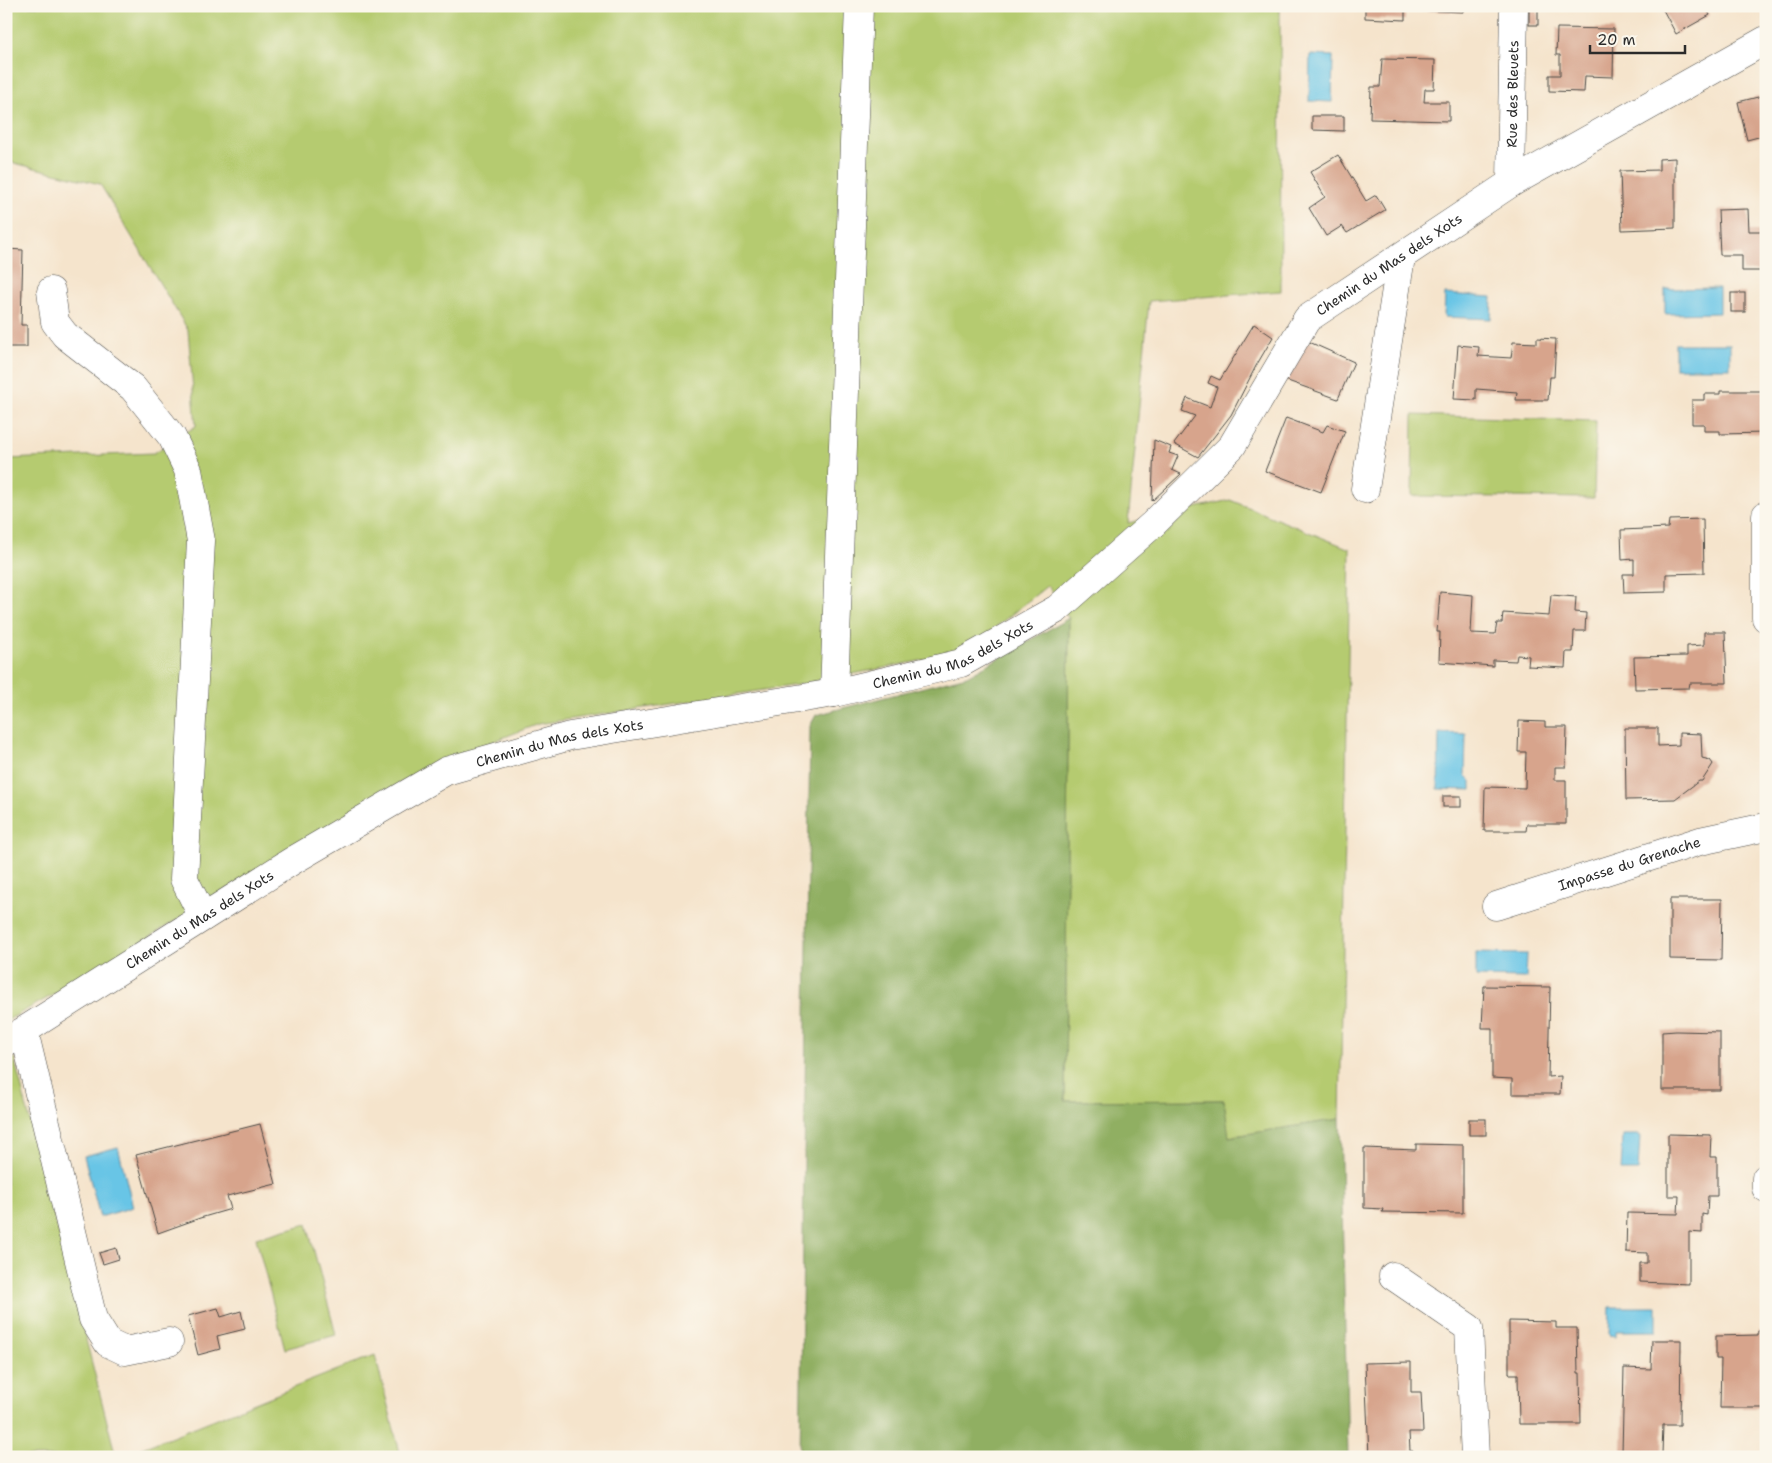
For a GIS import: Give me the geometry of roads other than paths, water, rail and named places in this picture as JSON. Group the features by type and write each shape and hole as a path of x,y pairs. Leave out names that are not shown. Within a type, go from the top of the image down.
{"street":[{"path":"834,693 858,6"},
{"name":"Rue des Bleuets","path":"1511,183 1514,6"},
{"name":"Chemin du Mas dels Xots","path":"15,1037 292,861 446,771 570,736 834,693 961,663 1057,609 1153,524 1232,446 1307,319 1511,183 1766,40"},
{"path":"1365,489 1401,256"},
{"path":"51,291 55,322 65,335 132,388 172,437 188,470 201,541 184,878 203,917"},
{"path":"1766,515 1766,618"},
{"name":"Impasse du Grenache","path":"1496,906 1700,841 1766,827"},
{"path":"15,1037 93,1319 108,1343 125,1351 169,1342"},
{"path":"1766,1178 1766,1188"},
{"path":"1393,1276 1469,1328 1475,1457"}],"water":[{"path":"1310,55 1333,56 1332,102 1309,101"},
{"path":"1719,288 1719,313 1665,314 1665,289"},
{"path":"1445,294 1492,297 1491,319 1444,317"},
{"path":"1675,344 1730,344 1730,368 1675,368"},
{"path":"1439,733 1466,734 1465,775 1471,781 1471,790 1438,789"},
{"path":"1476,953 1527,954 1526,978 1476,977"},
{"path":"1623,1135 1640,1135 1638,1171 1621,1171"},
{"path":"118,1147 133,1207 100,1217 84,1156"},
{"path":"1610,1307 1657,1307 1657,1331 1616,1331 1616,1336 1609,1335"}]}
